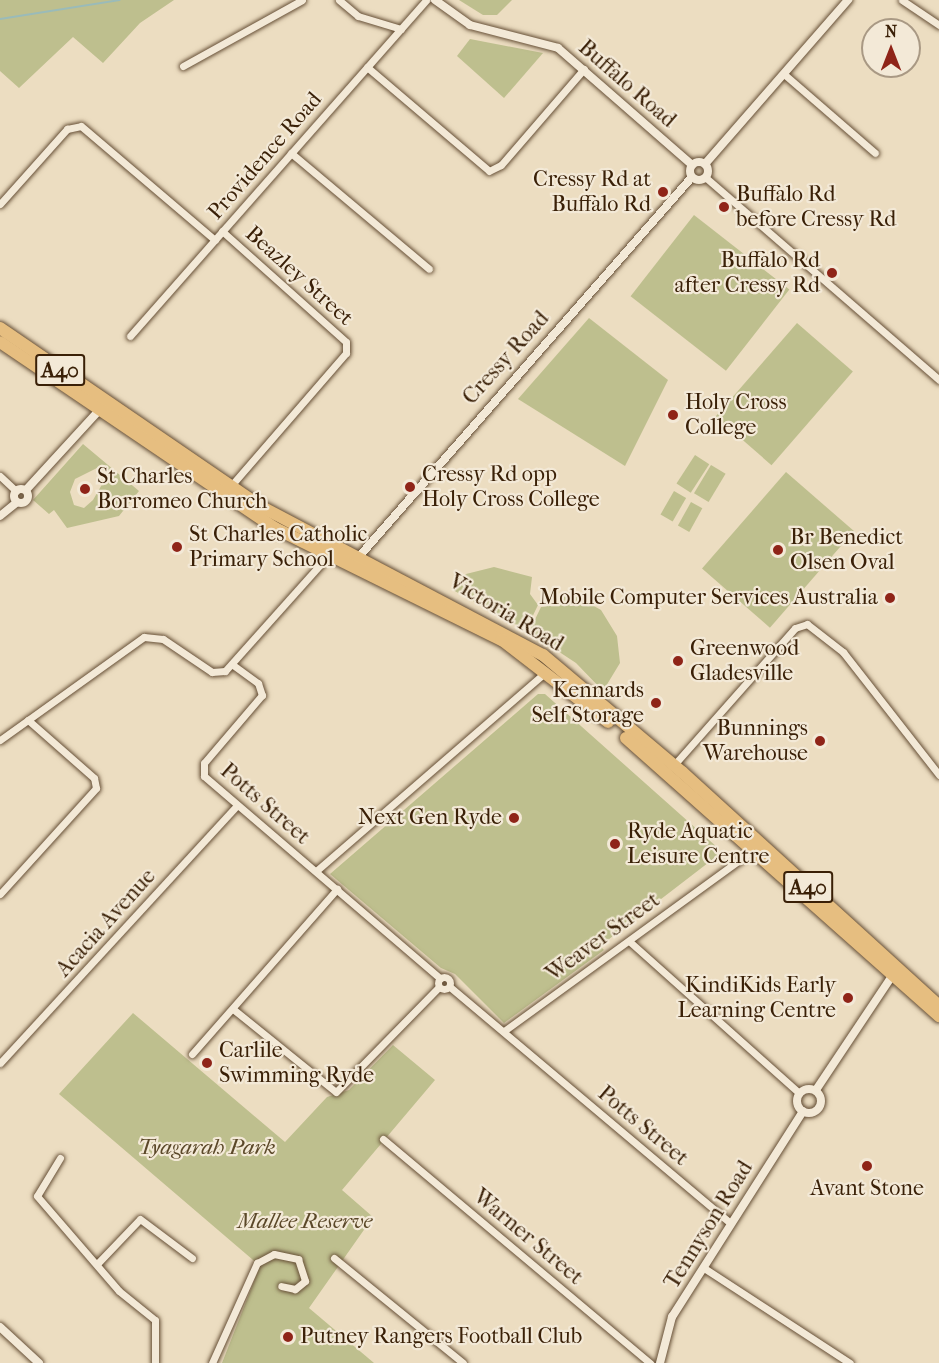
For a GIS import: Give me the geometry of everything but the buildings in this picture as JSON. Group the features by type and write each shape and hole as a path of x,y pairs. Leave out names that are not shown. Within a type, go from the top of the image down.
{"highway":[{"name":"Victoria Road","path":"0,328 102,407 327,557 355,562 464,609 543,655 895,972 939,1016"},
{"name":"Victoria Road","path":"0,342 230,487 355,562 485,631 548,671 670,769 752,851 895,972 939,1006"}],"street":[{"path":"183,66 302,0"},
{"path":"339,0 358,16 401,29"},
{"name":"Providence Road","path":"130,336 426,0"},
{"name":"Buffalo Road","path":"435,0 455,18 540,40 584,69 692,165"},
{"path":"705,177 705,164 848,0"},
{"path":"902,0 939,25"},
{"path":"367,68 489,171 501,165 584,69"},
{"path":"784,75 875,153"},
{"path":"0,204 67,129 81,126 215,240"},
{"path":"291,153 429,269"},
{"path":"705,164 692,165 692,177 705,177 939,380"},
{"name":"Cressy Road","path":"355,562 692,177"},
{"name":"Beazley Street","path":"222,231 346,342 346,353 230,487"},
{"path":"16,491 26,490 102,407"},
{"path":"0,476 16,491 17,502"},
{"path":"0,516 17,502 26,501 26,490"},
{"path":"0,741 144,637 163,639 212,672 232,664 327,557"},
{"path":"670,769 795,628 807,624 843,652 939,775"},
{"name":"Potts Street","path":"232,664 258,682 261,698 202,771 237,805 441,978 450,979 450,987 730,1223"},
{"path":"316,871 548,671"},
{"path":"0,894 96,788 94,778 28,720"},
{"name":"Acacia Avenue","path":"0,1064 237,805"},
{"name":"Weaver Street","path":"504,1031 752,851"},
{"path":"192,1054 337,889"},
{"path":"629,941 799,1093 803,1111"},
{"path":"799,1093 816,1090 895,972"},
{"path":"233,1009 336,1092 439,987 441,978"},
{"path":"439,987 450,987"},
{"name":"Tennyson Road","path":"660,1363 666,1328 730,1223 803,1111 814,1112 821,1105 816,1090"},
{"name":"Warner Street","path":"384,1139 650,1363"},
{"path":"60,1158 37,1196 97,1264 155,1320 155,1363"},
{"path":"97,1264 140,1219 192,1258"},
{"path":"212,1363 251,1273 274,1254 298,1259 306,1270 302,1286 281,1286"},
{"path":"334,1258 463,1363"},
{"path":"704,1268 850,1363"},
{"path":"2,1332 39,1363"}],"green space":[{"path":"0,0 174,0 140,23 103,63 73,37 19,88 0,71"},
{"path":"459,0 512,0 497,15 483,15"},
{"path":"470,39 543,53 504,98 457,56"},
{"path":"694,215 789,289 726,371 631,296"},
{"path":"589,318 668,380 625,466 518,399"},
{"path":"797,323 853,372 771,465 716,417"},
{"path":"83,444 139,491 119,516 67,528 54,510 49,514 33,500","holes":["99,467 105,471 104,481 93,500 84,508 74,505 70,492 75,479"]},
{"path":"695,455 709,464 691,493 676,484"},
{"path":"711,465 726,474 709,502 694,493"},
{"name":"Br Benedict Olsen Oval","path":"786,472 854,531 770,628 702,569"},
{"path":"674,491 686,498 673,521 660,514"},
{"path":"691,502 702,508 689,532 678,526"},
{"path":"494,567 532,577 530,594 538,605 526,630 451,589 466,574"},
{"path":"569,592 601,610 617,636 620,663 603,691 576,663 529,632 541,607 555,605"},
{"path":"538,694 545,694 718,848 717,856 600,946 604,950 504,1023 455,974 441,968 330,874"},
{"path":"133,1013 285,1142 327,1097 349,1090 393,1045 435,1080 342,1190 373,1217 309,1308 374,1363 222,1363 260,1266 59,1094"}],"waterway":[{"path":"0,19 120,0"}],"place":[{"name":"Cressy Rd at Buffalo Rd","path":"663,192"},
{"name":"Buffalo Rd before Cressy Rd","path":"724,207"},
{"name":"Buffalo Rd after Cressy Rd","path":"832,273"},
{"name":"Holy Cross College","path":"673,415"},
{"name":"Cressy Rd opp Holy Cross College","path":"410,487"},
{"name":"St Charles Borromeo Church","path":"85,489"},
{"name":"St Charles Catholic Primary School","path":"177,547"},
{"name":"Br Benedict Olsen Oval","path":"778,550"},
{"name":"Mobile Computer Services Australia","path":"890,598"},
{"name":"Greenwood Gladesville","path":"678,661"},
{"name":"Kennards Self Storage","path":"656,703"},
{"name":"Bunnings Warehouse","path":"820,741"},
{"name":"Next Gen Ryde","path":"514,818"},
{"name":"Ryde Aquatic Leisure Centre","path":"615,844"},
{"name":"KindiKids Early Learning Centre","path":"848,998"},
{"name":"Carlile Swimming Ryde","path":"207,1063"},
{"name":"Avant Stone","path":"867,1166"},
{"name":"Putney Rangers Football Club","path":"288,1337"}],"park label":[{"name":"Tyagarah Park","path":"207,1148"},
{"name":"Mallee Reserve","path":"305,1222"}]}
